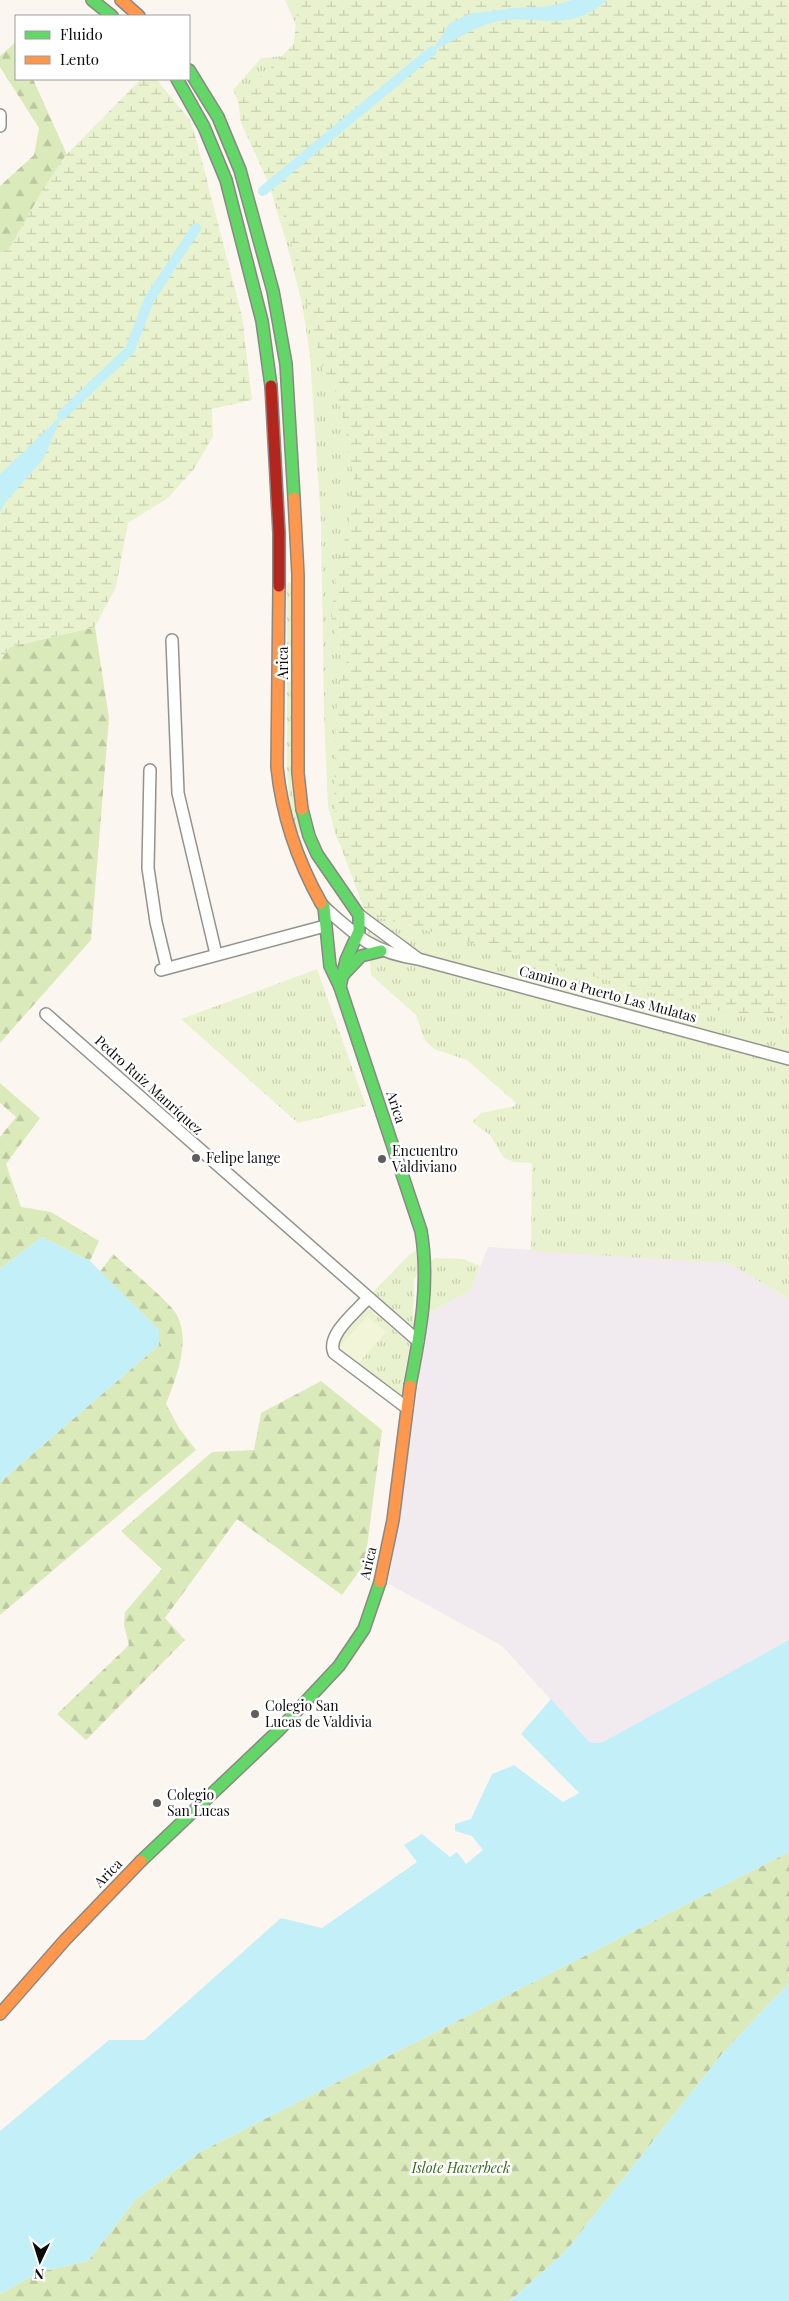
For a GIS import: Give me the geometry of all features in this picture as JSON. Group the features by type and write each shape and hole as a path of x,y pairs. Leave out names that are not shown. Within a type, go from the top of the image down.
{"main road":[{"path":"92,0 111,15"},
{"path":"122,0 138,15"},
{"name":"Arica","path":"190,72 218,117 240,170 279,320 286,364 298,575 298,772 300,798 312,844 320,860 359,915"},
{"name":"Arica","path":"0,2014 46,1958 179,1824 262,1748 306,1702 338,1668 364,1630 376,1593 394,1518 406,1408 418,1341 426,1253 421,1231 341,982 330,966 324,907 306,877 293,845 279,787 277,767 279,533 270,366 262,321 226,180 207,133 178,80"},
{"path":"341,982 347,957 360,929 359,915"},
{"path":"341,982 361,956 381,951"}],"street":[{"path":"0,115 0,126"},
{"path":"172,640 178,793 216,954"},
{"path":"150,770 148,868 164,969 325,926"},
{"name":"Camino a Puerto Las Mulatas","path":"324,907 357,936 381,951 418,959 789,1059"},
{"name":"Camino a Puerto Las Mulatas","path":"359,915 418,959"},
{"name":"Pedro Ruiz Manríquez","path":"46,1014 418,1341"},
{"path":"368,1299 334,1337 332,1349 334,1353 406,1408"}],"shaded area":[{"path":"488,1247 729,1263 789,1299 789,1640 601,1743 589,1742 502,1646 389,1584 429,1313 471,1290"}],"green space":[{"path":"285,0 789,0 789,1299 729,1263 531,1251 532,1163 514,1162 503,1157 490,1135 472,1122 481,1113 515,1106 516,1103 467,1060 434,1049 424,1039 416,1015 371,975 366,914 421,929 352,863 336,837 328,806 324,713 321,524 310,356 302,303 286,241 256,141 233,90 261,58 285,56 294,51 299,32"},
{"path":"298,0 789,0 789,1019 727,1013 366,914 339,842 334,798 337,694 347,660 336,636 331,615 337,572 350,516 354,478 348,452 346,431 335,390 325,377 285,219 241,123 237,95 273,66 294,43"},
{"path":"15,43 15,80 33,80 69,159 12,253 0,258 0,186 34,155 39,128 0,67 0,56"},
{"path":"140,80 157,80 190,120 242,316 252,400 212,409 213,436 194,469 168,498 128,523 116,587 95,627 10,647 0,661 0,253 9,249 43,189 65,156"},
{"path":"289,582 292,583 302,831 298,834 291,812 287,776 287,584"},
{"path":"95,627 109,718 91,940 0,1043 0,661 10,647"},
{"path":"317,969 366,1106 298,1123 181,1019"},
{"path":"0,1083 40,1118 6,1164 21,1207 51,1212 99,1241 90,1261 42,1237 0,1269 0,1137 16,1117 0,1103"},
{"path":"419,1249 419,1271 414,1280 413,1324 412,1327 405,1327 370,1295 409,1255"},
{"path":"113,1254 157,1293 177,1315 183,1337 182,1348 178,1372 166,1404 179,1428 196,1450 0,1615 0,1482 159,1345 159,1330 100,1272"},
{"path":"435,1258 463,1259 480,1266 471,1290 429,1313 431,1261"},
{"path":"370,1309 410,1344 401,1395 396,1395 337,1351 336,1341 365,1310"},
{"path":"367,1316 386,1332 358,1364 339,1348"},
{"path":"321,1381 382,1430 365,1563 342,1595 237,1519 165,1618 185,1640 86,1740 57,1714 129,1645 124,1625 125,1612 162,1569 121,1531 212,1452 254,1450 261,1413"},
{"name":"Islote Haverbeck","path":"789,1852 789,1983 722,2054 565,2252 510,2301 0,2301 0,2294 39,2272 88,2261 136,2199 200,2152"}],"water":[{"path":"572,0 607,0 578,18 550,21 507,20 491,23 432,51 450,23 469,14 513,8 552,6"},
{"path":"62,415 44,458 4,504 0,512 0,474"},
{"path":"42,1237 90,1261 159,1330 159,1345 0,1482 0,1269"},
{"path":"789,1640 789,1852 200,2152 136,2199 88,2261 39,2272 0,2294 0,2131 109,2040 144,2040 281,1918 322,1928 417,1862 404,1845 422,1834 450,1857 457,1852 466,1864 483,1850 472,1836 455,1831 455,1824 471,1819 492,1774 514,1765 563,1802 579,1793 521,1734 551,1699 589,1742 601,1743"},
{"path":"789,1983 789,2301 510,2301 565,2252 722,2054"}],"waterway":[{"path":"263,191 432,51"},
{"path":"62,415 130,350 149,300 196,228"}],"traffic: fast":[{"path":"92,0 111,15"},
{"path":"190,72 218,117 240,170 273,291 286,364 294,498"},
{"path":"178,80 204,127 226,180 262,321 271,386"},
{"path":"302,809 309,836 317,854 359,915 359,931 346,960 340,987"},
{"path":"321,903 324,907 330,966 340,987 421,1231 424,1251 423,1309 410,1386"},
{"path":"344,974 361,956 381,951"},
{"path":"141,1861 278,1731 339,1666 364,1629 380,1582"}],"traffic: slow":[{"path":"121,0 138,15"},
{"path":"294,498 298,575 298,773 302,809"},
{"path":"279,586 277,767 279,785 287,820 298,854 321,903"},
{"path":"380,1582 393,1520 410,1386"},
{"path":"0,2014 65,1940 141,1861"}],"traffic: jam":[{"path":"271,386 279,533 279,586"}],"place":[{"name":"Felipe lange","path":"196,1158"},
{"name":"Encuentro Valdiviano","path":"382,1159"},
{"name":"Colegio San Lucas de Valdivia","path":"255,1714"},
{"name":"Colegio San Lucas","path":"157,1803"}]}
